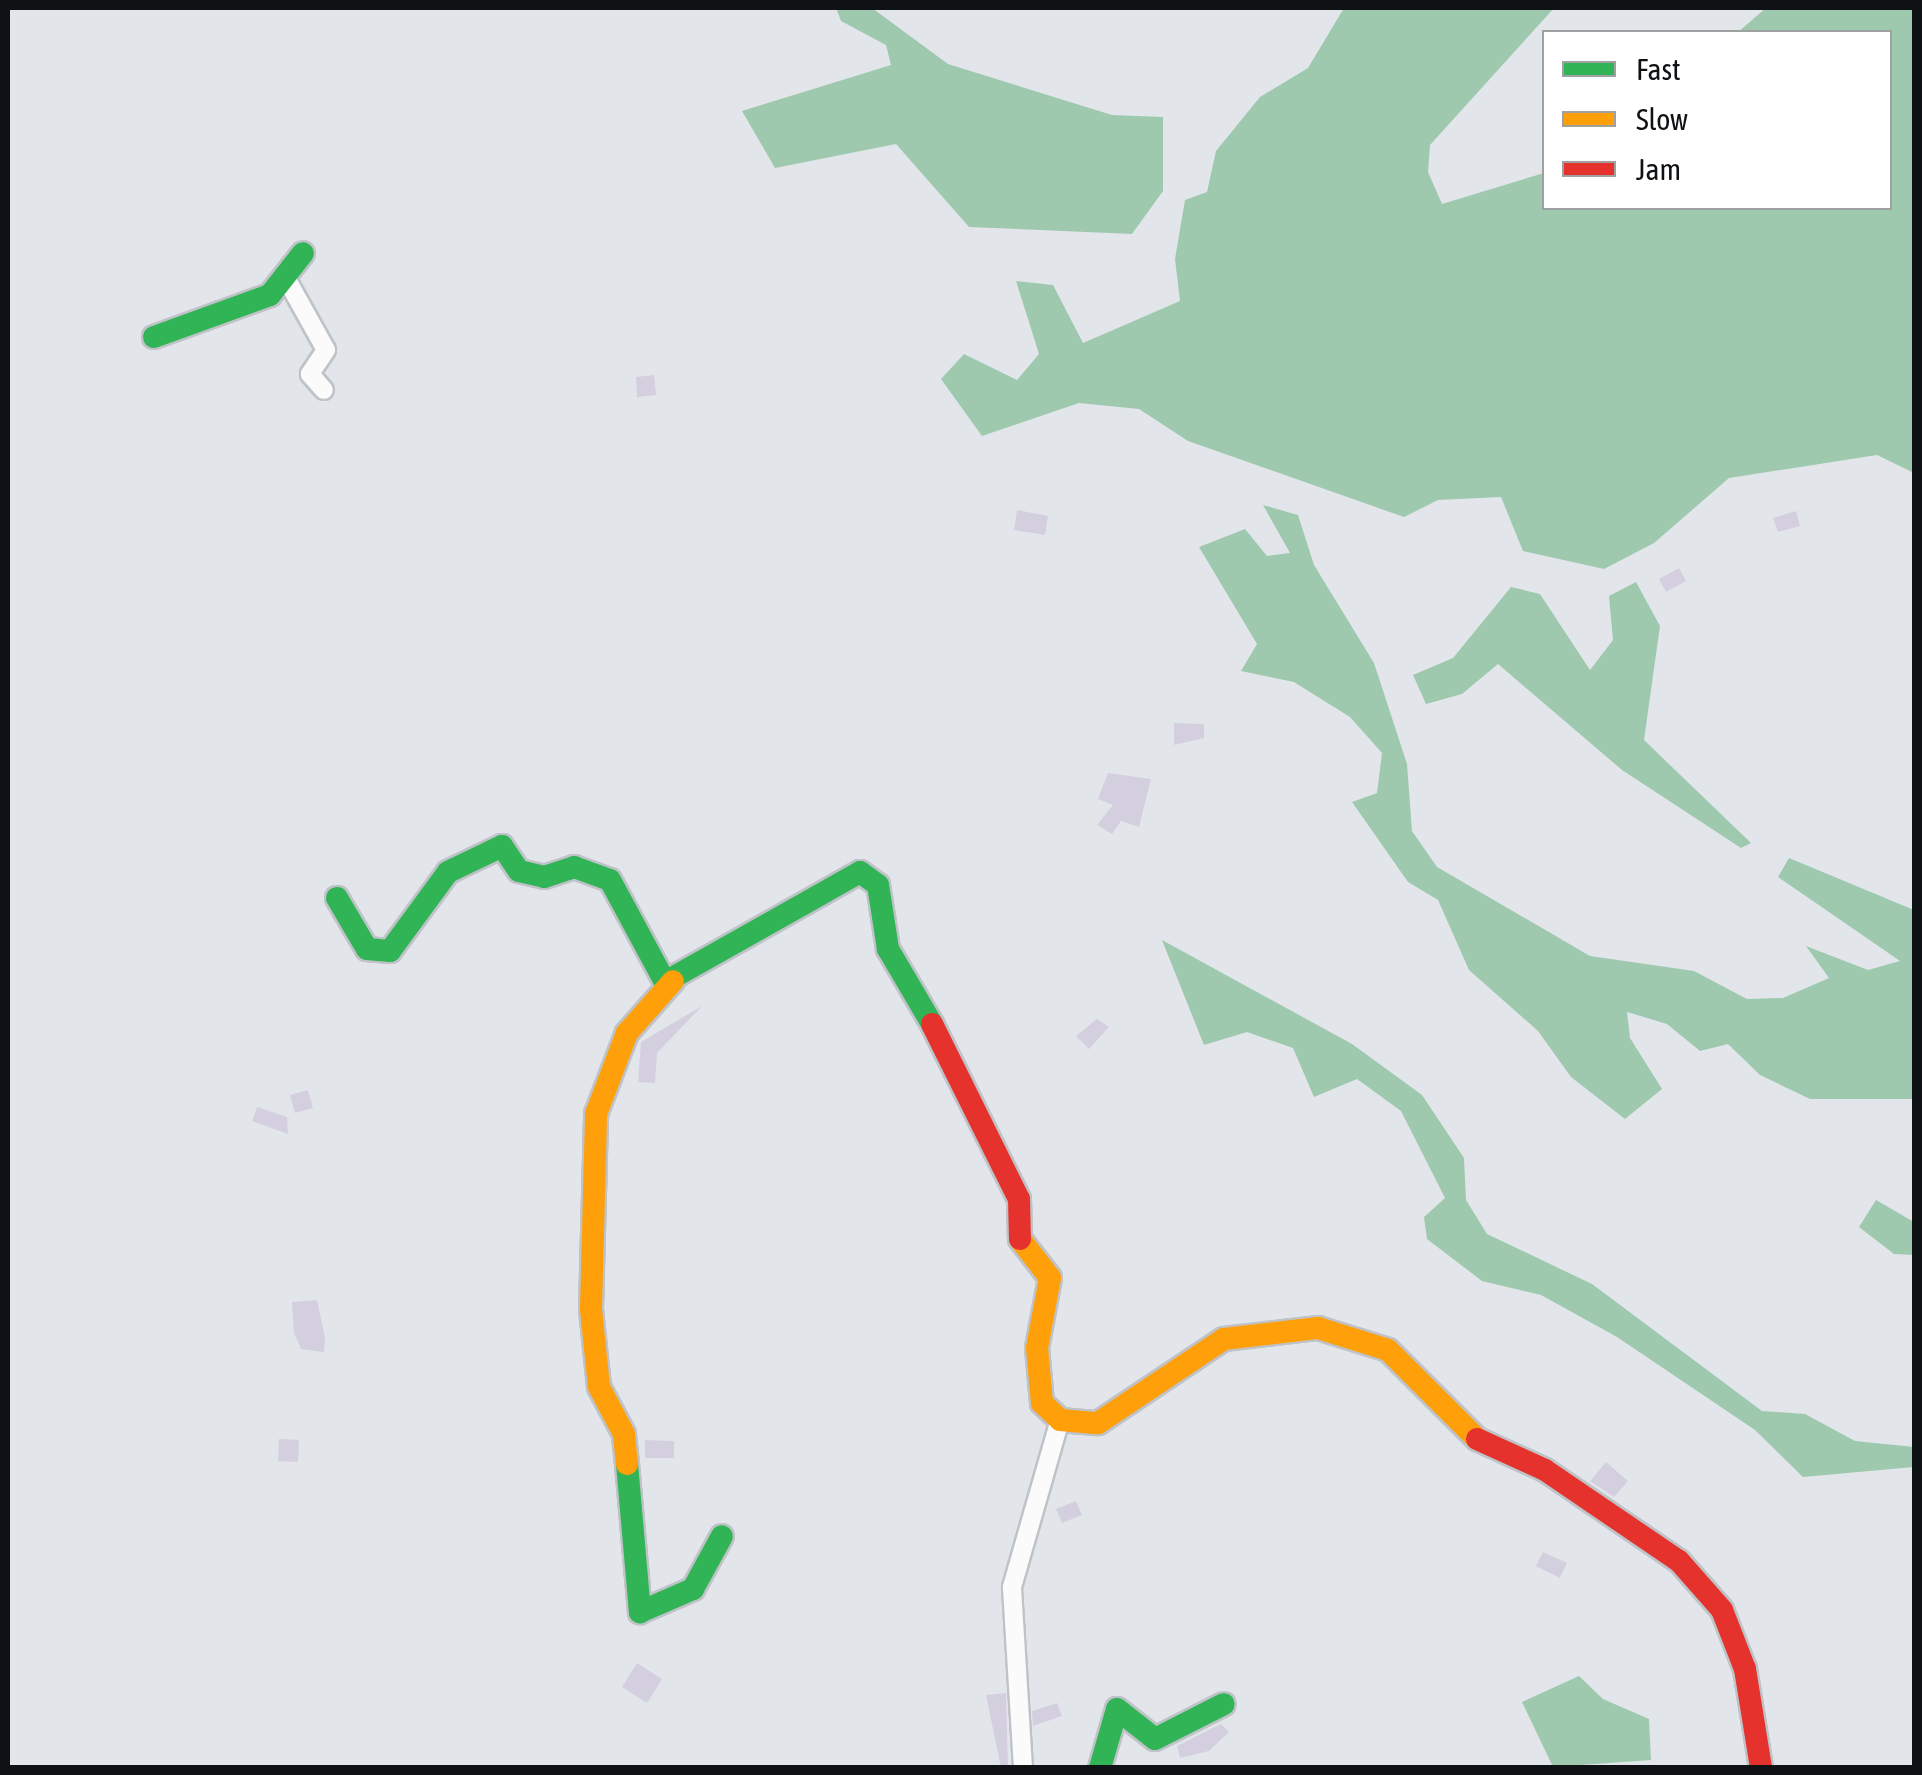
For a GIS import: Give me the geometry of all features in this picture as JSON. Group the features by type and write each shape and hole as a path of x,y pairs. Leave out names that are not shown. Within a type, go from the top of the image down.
{"street":[{"path":"154,337 184,332 287,280 303,253"},
{"path":"287,280 326,350 310,374 324,390"},
{"path":"338,898 366,949 390,951 448,872 502,846 518,870 544,876 574,867 610,880 633,911 658,978 673,981"},
{"path":"722,1536 693,1590 640,1612 624,1434 599,1386 592,1310 596,1114 627,1033 673,981 860,872 878,885 888,950 968,1086 1019,1199 1020,1240 1050,1278 1037,1348 1042,1404 1060,1420 1098,1423 1224,1339 1318,1328 1388,1350 1462,1432 1546,1470 1679,1561 1722,1610 1745,1669 1761,1768"},
{"path":"1023,1768 1012,1587 1060,1420"},
{"path":"1100,1768 1116,1710 1155,1739 1224,1704"}],"green space":[{"path":"836,8 872,8 948,64 1112,115 1163,117 1163,191 1132,234 969,227 896,144 775,168 742,111 891,65 886,45 841,21"},
{"path":"1344,8 1554,8 1430,145 1428,172 1442,204 1542,174 1542,210 1892,210 1892,30 1740,30 1766,8 1914,8 1914,473 1877,455 1729,478 1654,543 1604,569 1523,551 1501,497 1438,500 1404,517 1188,441 1139,409 1079,403 982,436 941,379 964,354 1017,380 1039,354 1016,281 1053,285 1083,343 1180,301 1175,259 1185,200 1207,192 1216,151 1260,97 1308,68"},
{"path":"1263,505 1298,515 1314,565 1374,663 1407,764 1412,831 1437,867 1590,956 1694,971 1747,999 1783,998 1829,978 1806,946 1868,970 1900,961 1778,877 1789,858 1914,910 1914,1099 1810,1099 1760,1075 1728,1044 1700,1051 1667,1024 1627,1012 1630,1038 1662,1089 1625,1119 1571,1077 1538,1031 1469,970 1438,900 1408,882 1352,802 1377,793 1382,753 1350,717 1294,682 1241,671 1257,644 1199,547 1245,529 1267,556 1290,553"},
{"path":"1636,582 1660,626 1644,740 1751,843 1741,848 1622,770 1498,664 1462,694 1426,704 1413,675 1453,658 1511,587 1540,594 1590,670 1613,640 1609,596"},
{"path":"1162,940 1352,1044 1422,1095 1464,1158 1466,1200 1487,1234 1592,1284 1762,1411 1805,1414 1855,1441 1914,1447 1914,1467 1803,1477 1755,1430 1617,1337 1541,1295 1482,1281 1427,1239 1424,1217 1445,1198 1401,1111 1357,1079 1314,1097 1293,1048 1247,1032 1204,1045"},
{"path":"1876,1200 1914,1222 1914,1255 1894,1254 1859,1227"},
{"path":"1579,1676 1603,1699 1649,1719 1651,1760 1553,1767 1522,1702"}],"building":[{"path":"654,375 656,395 637,397 636,377"},
{"path":"1017,510 1048,516 1045,535 1014,530"},
{"path":"1796,511 1800,526 1778,532 1773,518"},
{"path":"1679,568 1686,581 1666,592 1659,579"},
{"path":"1174,723 1204,724 1204,738 1174,745"},
{"path":"1108,773 1151,779 1139,827 1121,821 1112,834 1097,825 1113,805 1098,799"},
{"path":"702,1006 657,1053 655,1083 638,1082 641,1042"},
{"path":"1097,1019 1109,1027 1089,1049 1076,1036"},
{"path":"308,1090 313,1108 295,1113 290,1095"},
{"path":"257,1107 287,1117 288,1134 252,1121"},
{"path":"317,1300 324,1352 301,1349 294,1333 292,1302"},
{"path":"279,1439 299,1440 298,1462 278,1461"},
{"path":"645,1440 674,1441 674,1458 645,1458"},
{"path":"1606,1462 1628,1481 1614,1497 1590,1481"},
{"path":"1076,1501 1082,1515 1062,1523 1056,1509"},
{"path":"1543,1552 1567,1563 1560,1578 1536,1566"},
{"path":"637,1663 662,1679 647,1703 622,1687"},
{"path":"1006,1693 1008,1768 1001,1768 986,1695"},
{"path":"1057,1703 1062,1716 1033,1726 1032,1711"},
{"path":"1221,1724 1229,1732 1209,1751 1180,1758 1177,1746"}],"traffic: fast":[{"path":"154,337 270,295 303,253"},
{"path":"337,898 367,949 390,951 448,872 502,846 519,871 544,877 574,867 610,880 665,982 860,872 878,885 888,949 932,1024"},
{"path":"627,1464 640,1612 693,1589 722,1536"},
{"path":"1100,1768 1117,1709 1155,1739 1224,1704"}],"traffic: slow":[{"path":"627,1464 624,1434 599,1387 591,1309 596,1114 627,1033 673,981"},
{"path":"1020,1239 1050,1278 1037,1348 1042,1403 1060,1420 1098,1423 1224,1339 1318,1328 1388,1350 1477,1439"}],"traffic: jam":[{"path":"932,1024 1019,1199 1020,1239"},
{"path":"1477,1439 1545,1470 1679,1561 1722,1610 1745,1669 1761,1768"}]}
